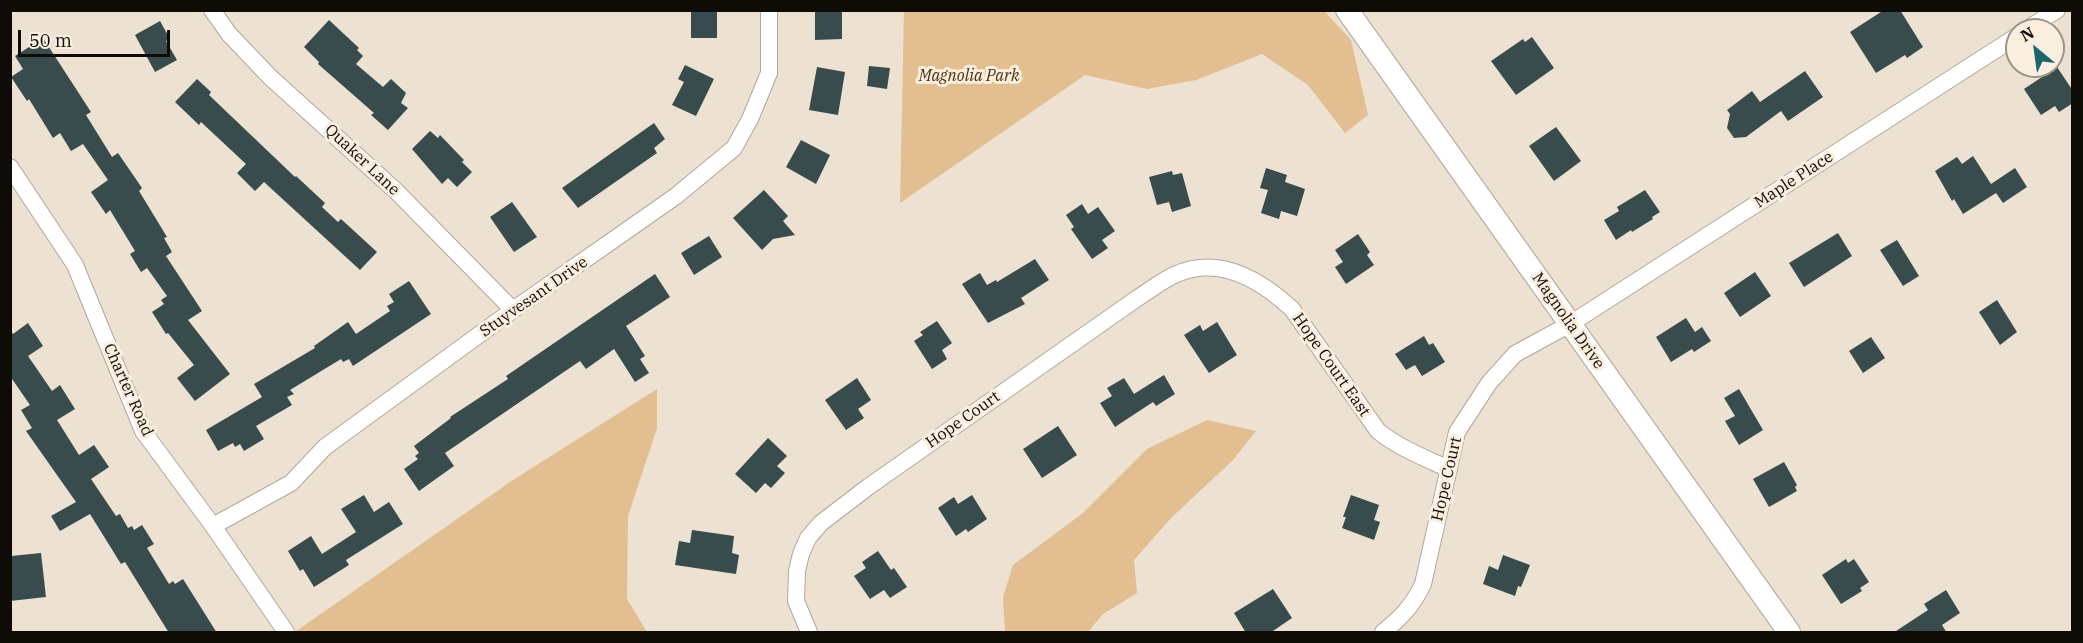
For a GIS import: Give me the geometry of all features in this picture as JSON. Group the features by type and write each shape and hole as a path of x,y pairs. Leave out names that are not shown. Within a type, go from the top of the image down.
{"street":[{"name":"Quaker Lane","path":"212,10 229,34 270,77 396,191 513,310"},
{"name":"Stuyvesant Drive","path":"213,525 291,483 325,447 513,310 676,196 734,148 750,119 769,74 768,10"},
{"name":"Magnolia Drive","path":"1347,10 1789,633"},
{"name":"Maple Place","path":"1570,324 2005,44"},
{"name":"Charter Road","path":"10,167 75,265 143,431 213,525 286,633"},
{"name":"Hope Court","path":"809,633 796,601 797,571 808,538 821,523 868,487 1139,297 1177,273 1211,266"},
{"name":"Hope Court East","path":"1211,266 1254,280 1275,293 1292,309 1378,431 1389,441 1449,469"},
{"name":"Hope Court","path":"1383,633 1401,618 1416,600 1423,584 1457,432 1489,383 1515,354 1570,324"}],"green space":[{"name":"Magnolia Park","path":"904,11 1324,11 1351,40 1368,115 1345,133 1308,85 1262,54 1196,80 1147,89 1085,75 900,203"},
{"path":"657,389 657,428 628,516 627,599 647,632 295,632 513,480"},
{"path":"1207,420 1256,431 1232,461 1171,518 1134,560 1137,593 1103,614 1088,632 1005,632 1003,597 1013,565 1083,513 1147,449"}],"building":[{"path":"691,10 717,10 717,38 691,38"},
{"path":"815,10 842,10 842,39 815,40"},
{"path":"1884,10 1900,10 1923,47 1907,58 1905,55 1876,73 1850,32"},
{"path":"329,20 359,48 357,50 363,56 356,64 383,87 391,79 406,93 401,103 408,108 388,130 371,115 374,113 318,64 319,62 304,47"},
{"path":"160,21 170,39 166,41 177,60 155,72 135,35"},
{"path":"1532,37 1554,68 1516,95 1491,61 1523,39 1525,42"},
{"path":"43,38 91,112 86,115 112,157 118,153 142,188 139,191 167,237 164,238 172,252 166,256 202,311 188,320 230,374 195,401 177,378 194,365 168,333 166,334 152,312 164,304 161,300 167,296 147,268 141,272 130,254 135,251 110,210 106,214 91,192 108,180 83,144 71,151 60,133 53,138 29,99 27,101 11,77 23,69 15,56"},
{"path":"685,65 714,79 696,116 672,105 684,82 678,79"},
{"path":"869,66 890,68 887,89 867,86"},
{"path":"817,67 845,72 838,115 809,110"},
{"path":"1805,71 1823,97 1788,121 1781,111 1746,137 1734,138 1727,128 1730,114 1727,110 1752,91 1760,102"},
{"path":"2040,78 2064,78 2073,91 2073,103 2059,112 2055,106 2041,115 2024,89"},
{"path":"197,79 211,92 209,95 325,203 322,207 338,222 341,219 377,252 360,270 264,182 255,191 237,173 246,164 201,122 199,125 175,102"},
{"path":"654,123 665,139 654,148 657,153 578,208 562,188"},
{"path":"1556,127 1581,161 1554,181 1529,146"},
{"path":"430,131 438,138 440,135 472,172 457,187 448,178 442,184 412,149"},
{"path":"801,140 830,155 816,184 786,167"},
{"path":"1973,156 1991,184 2015,168 2027,187 2003,203 1996,193 1963,214 1954,199 1952,201 1935,171 1957,157 1962,164"},
{"path":"1266,168 1287,175 1285,182 1305,189 1297,216 1281,211 1279,219 1261,213 1268,190 1260,188"},
{"path":"1172,171 1173,175 1182,173 1191,206 1172,212 1169,202 1157,205 1149,177"},
{"path":"764,190 788,216 783,221 795,235 773,239 762,250 733,218"},
{"path":"1645,190 1660,212 1652,217 1653,219 1616,240 1604,220 1619,211 1617,207"},
{"path":"512,202 537,237 514,252 490,217"},
{"path":"1082,204 1088,214 1098,207 1115,231 1102,240 1108,248 1092,259 1071,229 1074,227 1066,215"},
{"path":"1838,233 1852,256 1804,287 1789,263"},
{"path":"1358,234 1370,252 1367,255 1374,265 1346,284 1335,267 1343,262 1335,250"},
{"path":"709,236 722,257 694,275 681,253"},
{"path":"1897,240 1919,276 1903,286 1880,250"},
{"path":"1035,259 1049,280 1021,298 1025,304 988,323 962,284 980,273 987,285 996,280 997,282"},
{"path":"1755,272 1771,296 1740,317 1724,293"},
{"path":"655,274 670,297 626,326 645,356 640,359 649,373 635,382 614,349 586,369 580,361 445,453 454,466 419,491 404,469 418,459 415,456 419,453 414,446 450,417 508,379 506,376"},
{"path":"409,281 431,314 353,366 349,359 343,362 341,359 290,390 294,394 287,397 292,405 256,426 264,439 244,451 240,444 235,447 233,443 218,451 206,430 262,397 254,384 315,348 314,346 348,322 356,334 390,311 387,306 394,302 389,294"},
{"path":"1997,300 2017,332 2000,345 1979,312"},
{"path":"1686,318 1695,332 1702,327 1711,341 1694,352 1692,349 1671,362 1656,337"},
{"path":"937,321 952,343 942,350 947,359 932,369 914,341 923,335 920,332"},
{"path":"1217,322 1237,355 1209,373 1184,335 1200,325 1203,331"},
{"path":"28,323 43,346 28,356 52,391 60,385 75,409 57,420 79,455 94,445 109,467 91,479 116,516 120,514 128,528 132,526 134,530 142,525 154,544 147,548 169,584 173,581 175,584 183,579 217,633 169,633 125,562 121,564 90,514 60,531 51,516 76,502 26,431 32,428 21,410 30,405 10,376 10,330 13,334"},
{"path":"1424,336 1429,345 1433,343 1445,362 1422,376 1415,365 1406,370 1395,354"},
{"path":"1871,337 1885,358 1863,373 1849,351"},
{"path":"1164,375 1175,394 1156,406 1153,402 1115,427 1100,403 1112,396 1107,388 1124,378 1134,394"},
{"path":"857,378 871,400 858,409 864,418 846,430 825,400"},
{"path":"1739,389 1763,430 1739,445 1725,421 1735,416 1724,398"},
{"path":"1058,426 1077,455 1042,478 1023,449"},
{"path":"768,438 787,456 777,466 785,473 771,488 765,483 756,493 735,474"},
{"path":"1784,462 1797,485 1795,487 1797,491 1769,507 1753,479"},
{"path":"364,495 374,512 389,502 403,524 346,560 349,565 314,587 303,569 300,571 288,551 311,536 322,554 356,532 341,509"},
{"path":"972,495 987,519 968,532 966,529 956,536 938,508 954,497 958,504"},
{"path":"1351,495 1379,505 1374,520 1380,522 1374,540 1342,528 1346,517 1343,517"},
{"path":"692,530 734,536 732,553 739,555 736,574 675,565 679,541 690,543"},
{"path":"878,551 907,587 890,598 884,590 870,599 854,576 866,568 862,562"},
{"path":"41,553 46,597 10,601 11,556"},
{"path":"1503,555 1530,565 1515,596 1483,584 1489,566 1498,570"},
{"path":"1846,559 1848,563 1854,559 1869,582 1860,588 1862,591 1841,604 1822,575"},
{"path":"1273,589 1292,618 1270,633 1246,633 1234,613"},
{"path":"1946,590 1960,613 1942,625 1947,633 1893,633 1928,610 1924,604"}]}
